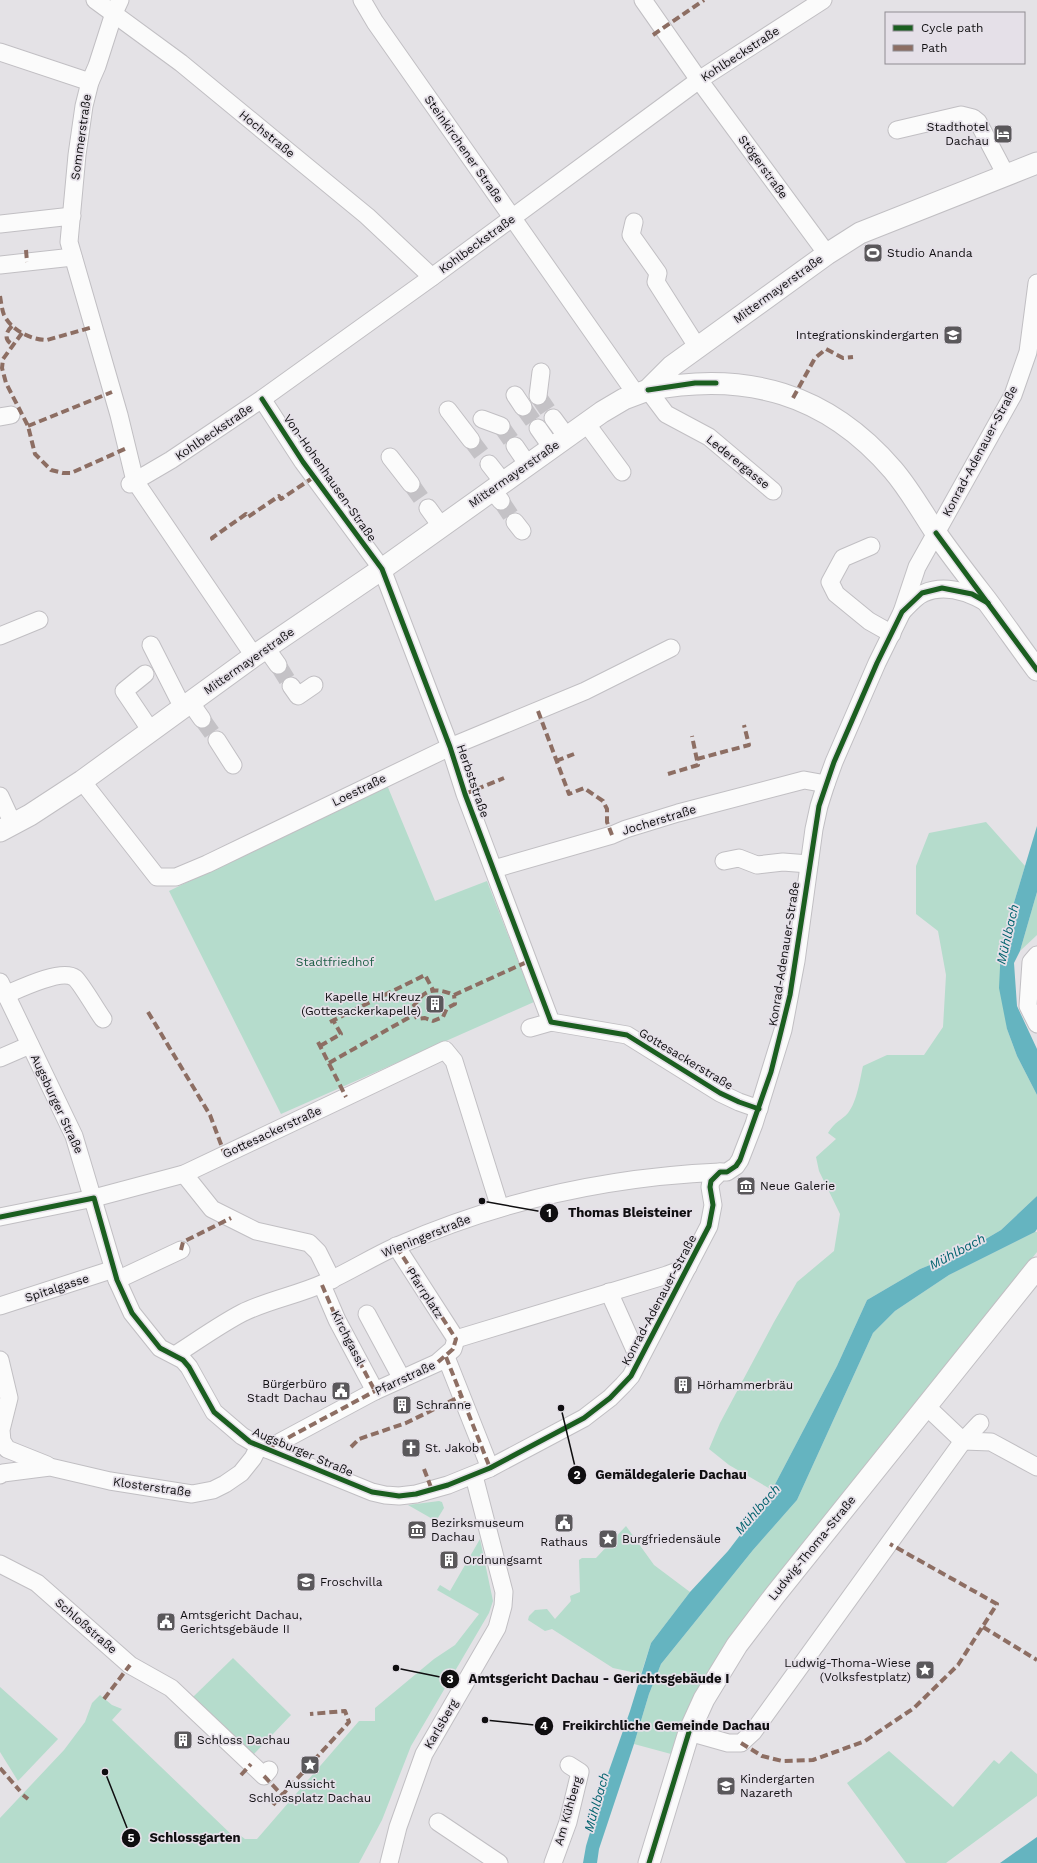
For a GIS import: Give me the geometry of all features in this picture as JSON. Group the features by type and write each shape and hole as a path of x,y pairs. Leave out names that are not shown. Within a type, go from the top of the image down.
{"main road":[{"name":"Mittermayerstraße","path":"7,828 82,781 260,652 441,526 499,491 528,465 586,423 607,409 642,392 672,366 827,254 860,233 1006,175 1036,165"},
{"path":"642,392 695,383 736,383 774,391 806,403 832,416 856,434 893,470 936,533 1037,670"},
{"name":"Ludwig-Thoma-Straße","path":"649,1863 689,1732 707,1693 737,1645 775,1595 1037,1268"}],"street":[{"name":"Hochstraße","path":"95,0 117,7 180,63 355,206 432,277"},
{"name":"Steinkirchener Straße","path":"362,0 375,22 513,218 642,392"},
{"name":"Stögerstraße","path":"643,0 699,80 827,254"},
{"name":"Kohlbeckstraße","path":"132,482 171,460 262,399 513,218 593,168 699,80 823,0"},
{"name":"Sommerstraße","path":"71,249 77,155 84,106 90,82 117,7"},
{"path":"0,52 90,82"},
{"path":"897,130 961,114 973,118 978,122 1006,175"},
{"path":"0,224 72,216"},
{"path":"634,222 631,235 658,273 656,282 698,348"},
{"path":"0,265 71,249 119,415 132,482 260,652 278,665"},
{"name":"Konrad-Adenauer-Straße","path":"474,1476 558,1433 597,1409 624,1384 631,1376 709,1226 713,1204 710,1187 711,1181 720,1172 730,1170 736,1166 740,1160 759,1108 783,1030 790,995 819,806 826,784 834,762 902,612 913,576 1013,395 1028,352 1037,283"},
{"path":"538,396 541,372"},
{"name":"Lederergasse","path":"642,392 666,414 710,437 773,491"},
{"name":"Von-Hohenhausen-Straße","path":"262,399 303,462 382,568"},
{"path":"448,410 471,440"},
{"path":"553,418 559,442"},
{"path":"482,419 501,426"},
{"path":"586,423 622,472"},
{"path":"538,428 559,442"},
{"path":"515,446 528,465"},
{"path":"390,457 411,484"},
{"path":"489,464 499,491"},
{"path":"428,508 441,526"},
{"path":"871,546 843,558 830,582 836,594 870,621 892,634"},
{"name":"Herbststraße","path":"382,568 450,746 465,794 551,1022"},
{"name":"Konrad-Adenauer-Straße","path":"902,612 922,593 942,588 972,594 988,603"},
{"path":"0,636 39,620"},
{"path":"151,645 186,705 202,719"},
{"name":"Loestraße","path":"82,781 157,877 176,877 207,864 450,746 585,691 671,648"},
{"path":"146,674 124,691 151,731"},
{"path":"291,686 298,696 314,685"},
{"path":"217,740 233,765"},
{"name":"Jocherstraße","path":"494,869 612,835 626,829 678,813 804,780 826,784"},
{"path":"0,796 7,828"},
{"path":"724,861 738,858 757,865 783,862 809,864"},
{"path":"1037,954 1031,962 1028,1006 1037,1024"},
{"path":"3,988 54,976 67,975 75,978 103,1019"},
{"name":"Augsburger Straße","path":"3,988 74,1136 94,1198 116,1275 126,1301 141,1326 160,1348 183,1360 189,1367 214,1412 242,1436 263,1447 372,1492 399,1496 416,1494 474,1476"},
{"path":"530,1028 551,1022"},
{"name":"Gottesackerstraße","path":"551,1022 627,1035 720,1093 739,1102 759,1108"},
{"path":"0,1058 30,1045"},
{"name":"Gottesackerstraße","path":"0,1217 94,1198 184,1174 445,1050 454,1061 505,1206"},
{"path":"481,1106 489,1130 505,1206"},
{"name":"Wieningerstraße","path":"175,1355 242,1313 327,1282 396,1246 505,1206 613,1182 650,1177 720,1172"},
{"name":"Kirchgassl","path":"184,1174 212,1209 256,1231 309,1243 318,1252 337,1320 375,1392"},
{"name":"Pfarrplatz","path":"396,1246 456,1338"},
{"name":"Spitalgasse","path":"0,1306 116,1275 181,1250"},
{"path":"456,1338 667,1275 688,1267"},
{"path":"609,1292 639,1359"},
{"path":"367,1314 402,1379"},
{"name":"Pfarrstraße","path":"263,1447 437,1363 446,1357 453,1349 456,1338"},
{"path":"446,1357 490,1468"},
{"name":"Klosterstraße","path":"0,1360 9,1398 1,1430 2,1441 6,1449 50,1467 110,1481 192,1494 213,1490 236,1477 263,1447"},
{"path":"926,1406 963,1441 990,1442 1037,1467"},
{"path":"689,1732 728,1743 741,1742 753,1732 963,1441 980,1423"},
{"name":"Klosterstraße","path":"0,1475 3,1473 50,1467"},
{"name":"Karlsberg","path":"389,1863 398,1827 424,1754 497,1628 503,1606 504,1592 474,1476"},
{"name":"Schloßstraße","path":"0,1564 37,1583 130,1665 171,1688 264,1776 269,1770"},
{"name":"Am Kühberg","path":"553,1863 568,1822 580,1772 569,1765"},
{"path":"438,1822 496,1862"}],"green space":[{"name":"Stadtfriedhof","path":"387,785 435,901 487,881 534,1002 281,1114 169,891"},
{"path":"986,822 1025,866 1001,946 1007,1029 1017,1056 1037,1095 1037,1196 1001,1230 967,1250 920,1269 867,1300 837,1366 772,1490 729,1465 709,1449 720,1423 797,1282 834,1251 840,1214 819,1171 816,1157 836,1139 828,1133 833,1126 848,1113 854,1103 863,1066 887,1055 924,1055 943,1027 946,975 938,931 916,914 916,866 929,833"},
{"path":"1037,892 1037,935 1020,951"},
{"path":"1037,1232 1037,1252 956,1354 687,1713 671,1754 634,1744 649,1694 661,1664 753,1550 797,1500 873,1333 895,1311 949,1275"},
{"path":"439,1501 442,1502 444,1508 436,1521 408,1505"},
{"path":"626,1526 654,1565 690,1592 651,1643 641,1674 613,1668 552,1629 545,1631 528,1620 529,1616 535,1610 547,1609 555,1619 571,1601 570,1596 580,1592 579,1560 582,1558 596,1558"},
{"path":"480,1539 493,1601 489,1613 411,1746 382,1820 359,1863 0,1863 0,1818 64,1750 85,1722 92,1703 100,1695 112,1705 122,1709 112,1720 233,1836 237,1833 245,1839 257,1839 359,1721 375,1721 375,1708 434,1659 455,1645 479,1614 437,1590 440,1585 450,1591"},
{"path":"233,1658 291,1715 253,1755 193,1697"},
{"path":"0,1687 58,1739 18,1781 0,1752"},
{"path":"889,1751 953,1807 994,1760 999,1764 1011,1751 1037,1774 1037,1796 946,1863 906,1863 847,1783"}],"water":[{"name":"Mühlbach","path":"1037,826 1037,892 1020,951 1014,963 1017,1006 1037,1049 1037,1095 1017,1056 1007,1029 999,988 1001,946"},
{"path":"1037,1196 1037,1229 1035,1232 949,1275 895,1311 873,1333 797,1500 753,1550 661,1664 649,1694 599,1849 597,1863 583,1863 586,1846 606,1779 630,1711 651,1643 690,1592 728,1551 757,1513 772,1490 837,1366 867,1300 920,1269 967,1250 1001,1230"},
{"path":"1037,1837 1037,1863 1000,1863"}],"tunnel":[{"path":"538,396 553,418"},
{"path":"523,407 538,428"},
{"path":"501,426 515,446"},
{"path":"471,440 489,464"},
{"path":"411,484 428,508"},
{"path":"501,501 515,522"},
{"path":"278,665 291,686"},
{"path":"202,719 217,740"}],"marked path":[{"path":"653,35 704,0"},
{"path":"26,250 27,262"},
{"path":"0,296 3,313 7,320 16,330 28,336 41,340 47,340 93,327"},
{"path":"12,326 6,336 8,341 13,345"},
{"path":"22,333 3,359 2,368 6,383 28,426 35,454 51,470 71,473 127,448"},
{"path":"793,398 815,358 826,349 843,358 853,357"},
{"path":"28,426 112,392"},
{"path":"213,540 212,538 246,514 248,517 279,496 281,499 314,477"},
{"path":"538,711 569,794 584,788 603,801 607,809 607,822 612,835"},
{"path":"697,759 749,745 744,725"},
{"path":"668,774 698,765 692,736"},
{"path":"556,761 574,754"},
{"path":"465,794 504,778"},
{"path":"418,1012 415,1014 412,1007 421,997 431,991 438,990 454,995 529,961"},
{"path":"330,1022 425,975 433,990"},
{"path":"329,1063 415,1014 417,1019 425,1018 433,1021 443,1017 447,1008 455,1004 454,995"},
{"path":"148,1012 210,1115 225,1155"},
{"path":"320,1046 341,1034 333,1020"},
{"path":"318,1042 346,1097"},
{"path":"181,1250 183,1242 231,1218"},
{"path":"267,1449 375,1391 437,1363 453,1349 456,1339 396,1246"},
{"path":"322,1285 337,1320 375,1391"},
{"path":"446,1357 490,1468"},
{"path":"351,1447 359,1439 406,1423 461,1396"},
{"path":"424,1469 432,1490"},
{"path":"741,1743 762,1756 782,1761 813,1760 865,1741 914,1708 958,1665 997,1604 890,1544"},
{"path":"983,1627 1037,1660"},
{"path":"104,1699 130,1665"},
{"path":"273,1805 349,1722 345,1711 310,1714"},
{"path":"241,1775 251,1764"},
{"path":"0,1768 20,1791"},
{"path":"264,1776 282,1795"},
{"path":"23,1795 28,1799"}],"cycle path":[{"path":"648,390 695,383 716,383"},
{"path":"262,399 303,462 382,569 450,747 465,794 551,1022 627,1035 720,1093 759,1109"},
{"path":"936,533 1037,670"},
{"path":"0,1217 94,1198 117,1280 132,1313 160,1348 183,1360 189,1367 214,1412 250,1442 372,1492 399,1496 416,1494 448,1485 490,1468 584,1418 610,1398 631,1376 709,1226 713,1205 710,1187 711,1181 720,1172 727,1172 736,1166 740,1160 771,1072 790,995 819,806 834,762 877,663 902,612 922,593 942,588 972,594 988,603"},
{"path":"649,1863 689,1732"}],"place":[{"name":"Stadthotel Dachau","path":"1003,134"},
{"name":"Studio Ananda","path":"873,253"},
{"name":"Integrationskindergarten","path":"953,335"},
{"name":"Kapelle Hl.Kreuz (Gottesackerkapelle)","path":"435,1004"},
{"name":"Neue Galerie","path":"746,1186"},
{"name":"Thomas Bleisteiner","path":"482,1201"},
{"name":"Hörhammerbräu","path":"683,1385"},
{"name":"Bürgerbüro Stadt Dachau","path":"341,1391"},
{"name":"Schranne","path":"402,1405"},
{"name":"Gemäldegalerie Dachau","path":"561,1408"},
{"name":"St. Jakob","path":"411,1448"},
{"name":"Rathaus","path":"564,1523"},
{"name":"Bezirksmuseum Dachau","path":"417,1530"},
{"name":"Burgfriedensäule","path":"608,1539"},
{"name":"Ordnungsamt","path":"449,1560"},
{"name":"Froschvilla","path":"306,1582"},
{"name":"Amtsgericht Dachau, Gerichtsgebäude II","path":"166,1622"},
{"name":"Amtsgericht Dachau - Gerichtsgebäude I","path":"396,1668"},
{"name":"Ludwig-Thoma-Wiese (Volksfestplatz)","path":"925,1670"},
{"name":"Freikirchliche Gemeinde Dachau","path":"485,1720"},
{"name":"Schloss Dachau","path":"183,1740"},
{"name":"Aussicht Schlossplatz Dachau","path":"310,1765"},
{"name":"Schlossgarten","path":"105,1772"},
{"name":"Kindergarten Nazareth","path":"726,1786"}]}
